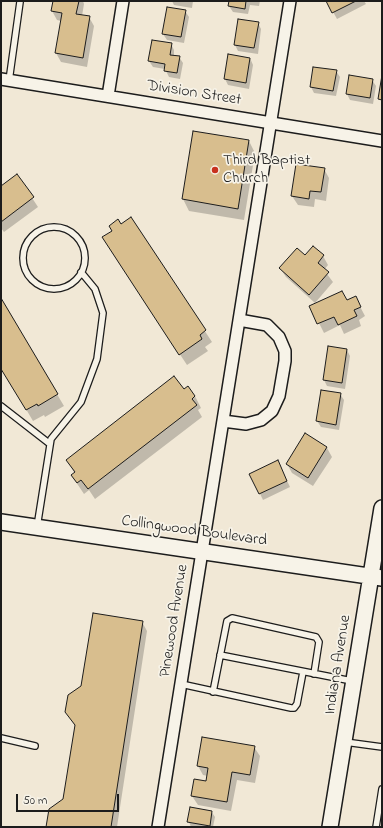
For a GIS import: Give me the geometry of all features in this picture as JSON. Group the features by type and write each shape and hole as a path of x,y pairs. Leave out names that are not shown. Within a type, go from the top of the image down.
{"main road":[{"name":"Indiana Avenue","path":"330,827 354,682 377,578 382,508"},
{"name":"Collingwood Boulevard","path":"1,522 377,578"}],"street":[{"path":"108,96 123,1"},
{"name":"Pinewood Avenue","path":"158,827 290,1"},
{"name":"Division Street","path":"5,80 382,141"},
{"path":"222,421 246,424 261,420 272,411 279,396 285,356 283,344 279,337 267,325 239,320"}],"lane":[{"path":"5,80 20,2"},
{"path":"53,227 63,228 72,233 80,241 84,251 84,262 81,272 75,280 67,286 48,288 39,285 31,279 23,262 23,252 26,243 33,235 42,229 53,227"},
{"path":"37,528 51,439 81,402 97,359 103,313 94,289 81,272"},
{"path":"1,406 50,444"},
{"path":"213,692 227,621 232,618 316,637 319,642 314,674"},
{"path":"220,655 354,682"},
{"path":"181,684 294,708 297,704 303,672"},
{"path":"1,738 35,746"},
{"path":"344,742 382,747"},
{"path":"376,827 382,790"}],"building":[{"path":"53,1 79,1 76,14 90,16 83,58 55,53 62,13 51,11"},
{"path":"229,1 246,1 245,9 228,6"},
{"path":"326,1 356,1 332,13"},
{"path":"167,7 186,10 181,37 162,34"},
{"path":"238,19 259,22 254,48 234,45"},
{"path":"152,40 172,43 170,55 180,56 177,73 164,71 165,64 148,61"},
{"path":"228,54 250,58 246,83 224,79"},
{"path":"313,67 337,70 333,91 310,87"},
{"path":"349,75 373,79 370,98 346,94"},
{"path":"382,75 382,100 378,99"},
{"name":"Third Baptist Church","path":"193,131 249,140 238,209 182,199"},
{"path":"296,164 325,168 321,192 310,191 309,199 291,196"},
{"path":"17,174 34,197 1,222 1,186"},
{"path":"131,217 206,330 200,335 202,339 179,355 102,237 112,231 109,226 118,219 121,224"},
{"path":"313,246 324,255 318,263 329,272 309,295 279,268 297,248 305,255"},
{"path":"342,291 347,300 356,296 361,307 354,310 357,316 338,325 334,317 317,324 309,306"},
{"path":"1,298 58,394 38,406 37,404 26,410 1,369"},
{"path":"328,346 347,349 342,383 323,380"},
{"path":"174,376 184,389 188,386 195,396 192,399 197,405 88,489 81,480 77,483 71,475 75,472 66,460"},
{"path":"321,390 341,393 336,425 316,421"},
{"path":"305,433 327,447 308,478 286,464"},
{"path":"278,460 287,481 259,494 249,474"},
{"path":"93,613 143,621 111,827 46,827 49,809 63,799 75,725 65,712 68,695 81,686"},
{"path":"202,737 255,746 250,775 232,772 227,802 191,796 194,779 206,781 208,768 197,766"},
{"path":"190,807 212,811 210,826 187,822"}],"place":[{"name":"Third Baptist Church","path":"215,170"}]}
